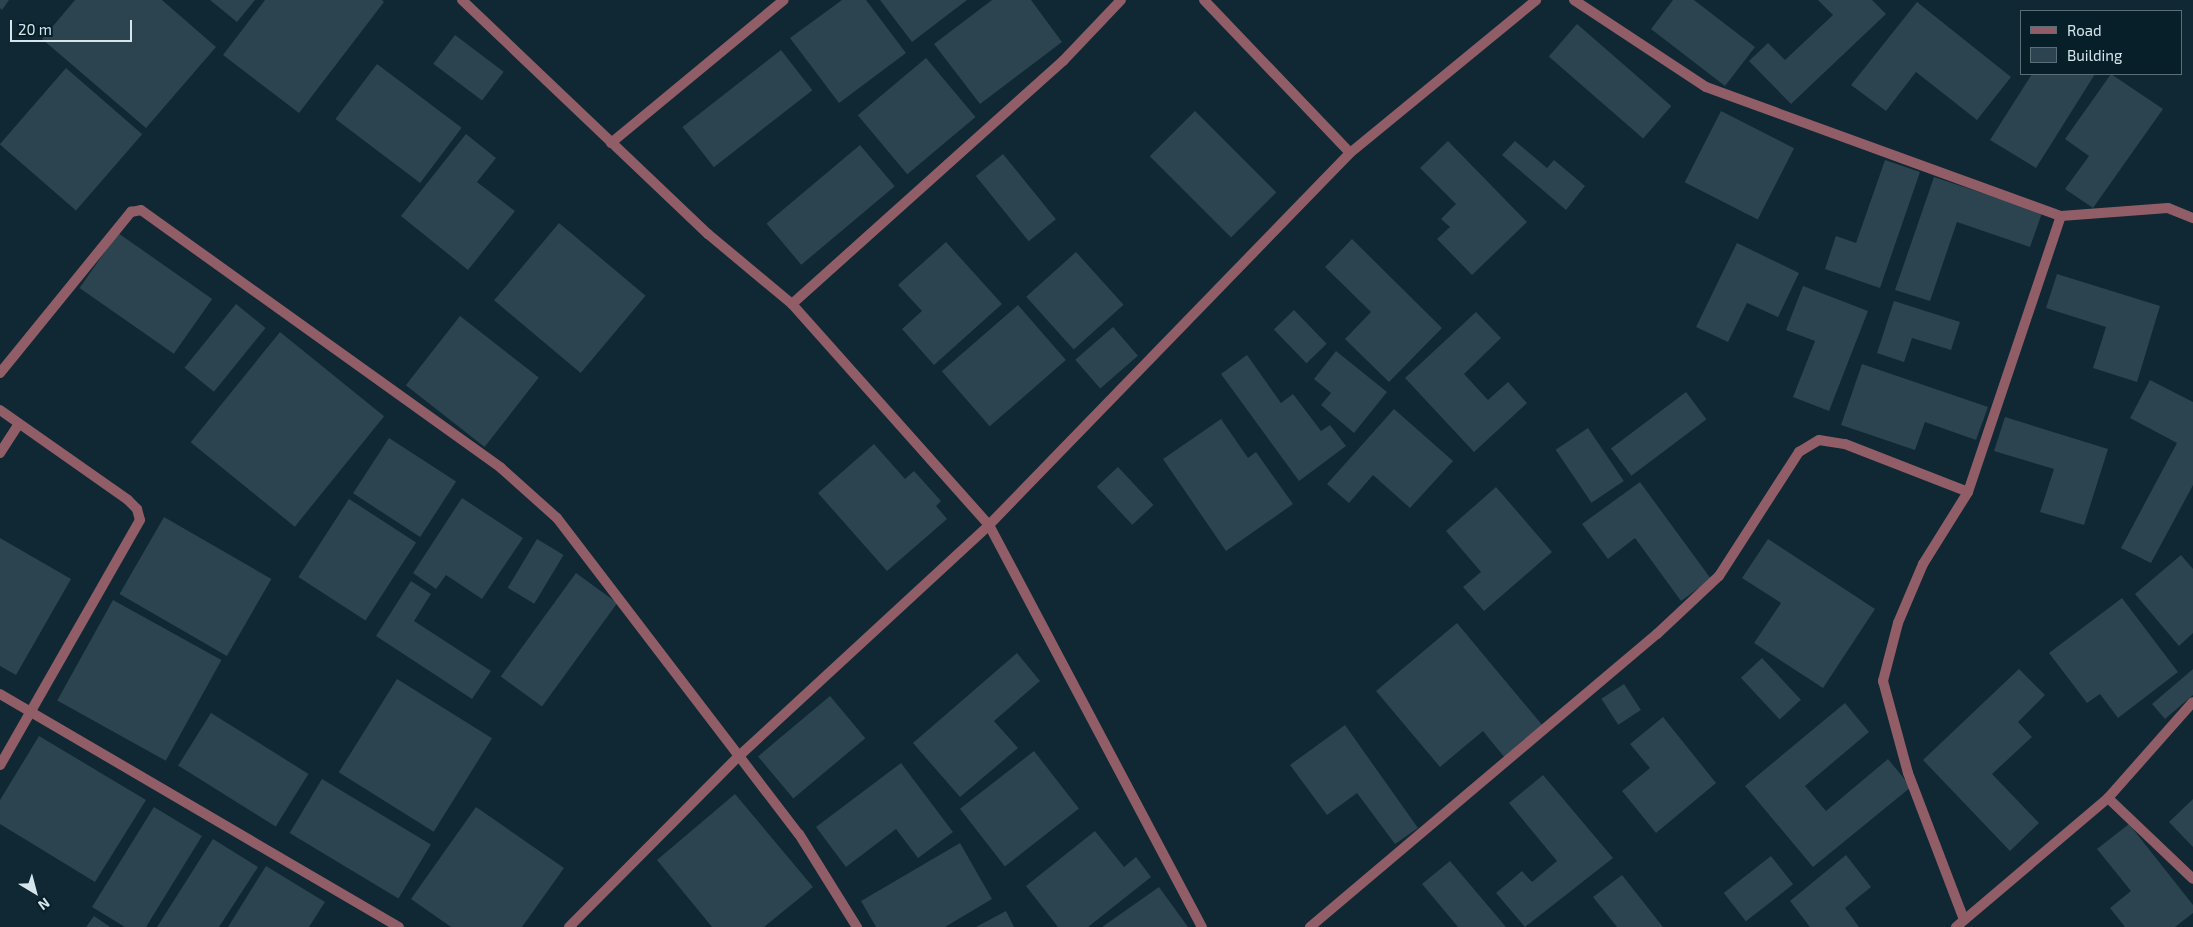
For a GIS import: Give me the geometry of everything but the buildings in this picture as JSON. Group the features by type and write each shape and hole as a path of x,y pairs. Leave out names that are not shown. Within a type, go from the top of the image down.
{"street":[{"path":"462,0 708,234 792,304 989,525 1202,927"},
{"path":"611,143 784,0"},
{"path":"792,304 1063,61 1121,0"},
{"path":"1204,0 1350,153"},
{"path":"569,927 739,756 989,525 1350,153 1536,0"},
{"path":"1574,0 1706,86 2061,216 2168,208 2193,218"},
{"path":"0,373 131,212 141,210 493,462 557,518 799,834 857,927"},
{"path":"2061,216 1968,492 1923,564 1898,624 1883,681 1908,773 1960,923 2108,798 2193,702"},
{"path":"0,410 18,425 128,500 138,509 140,520 0,765"},
{"path":"0,454 18,425"},
{"path":"1310,927 1657,634 1719,576 1799,452 1819,440 1845,444 1968,492"},
{"path":"0,694 399,927"},
{"path":"2108,798 2193,879"}]}
